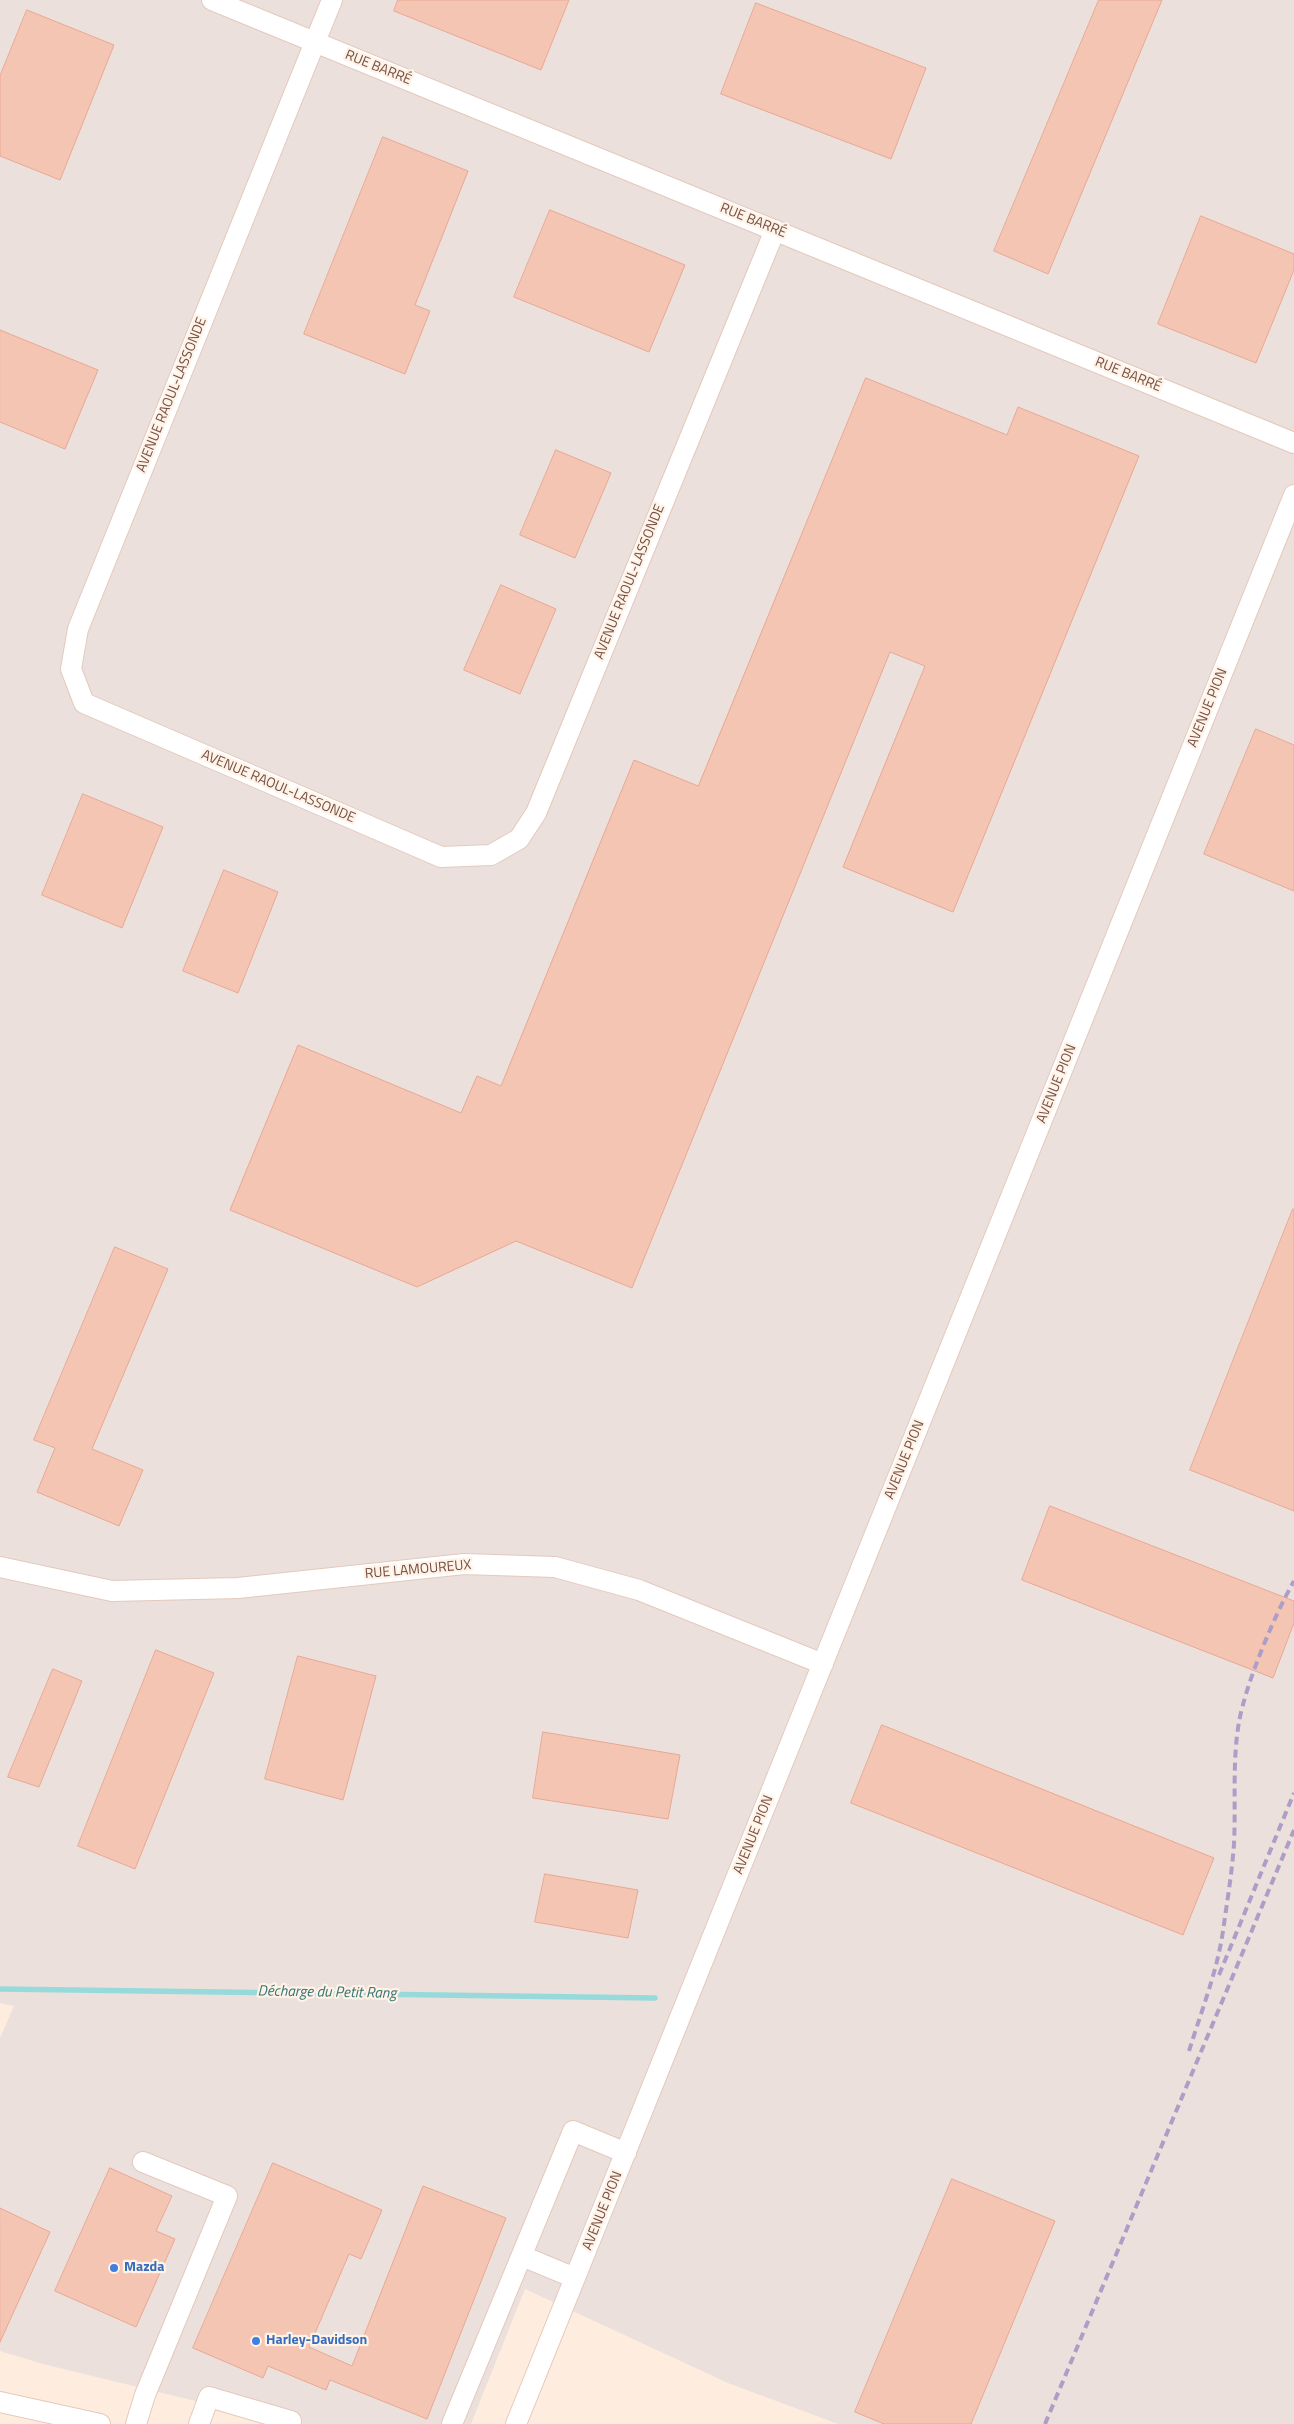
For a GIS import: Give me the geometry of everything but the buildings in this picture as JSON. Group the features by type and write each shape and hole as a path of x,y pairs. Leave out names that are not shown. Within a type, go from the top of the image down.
{"street":[{"name":"RUE BARRÉ","path":"212,0 1294,443"},
{"name":"AVENUE RAOUL-LASSONDE","path":"332,0 78,629 71,669 84,703 441,857 491,855 519,840 536,813 775,230"},
{"name":"AVENUE PION","path":"516,2424 1294,495"},
{"name":"RUE LAMOUREUX","path":"0,1567 112,1592 238,1588 464,1564 555,1567 639,1590 823,1664"},
{"path":"452,2424 573,2131 626,2153"},
{"path":"136,2424 142,2401 227,2196 144,2162"},
{"path":"522,2256 575,2278"},
{"path":"199,2424 209,2398 291,2421 290,2424"},
{"path":"0,2402 100,2424"}],"shaded area":[{"path":"0,0 1294,0 1294,2424 838,2424 728,2383 525,2289 471,2424 290,2424 43,2364 0,2351 0,2038 14,2006 0,2003"}],"waterway":[{"name":"Décharge du Petit Rang","path":"0,1989 655,1998"}],"railway":[{"path":"1189,2051 1213,1977 1223,1931 1234,1844 1235,1767 1239,1722 1248,1688 1262,1650 1294,1581"},
{"path":"1219,1975 1294,1793"},
{"path":"1045,2424 1294,1830"}],"place":[{"name":"Mazda","path":"114,2268"},
{"name":"Harley-Davidson","path":"256,2341"}]}
